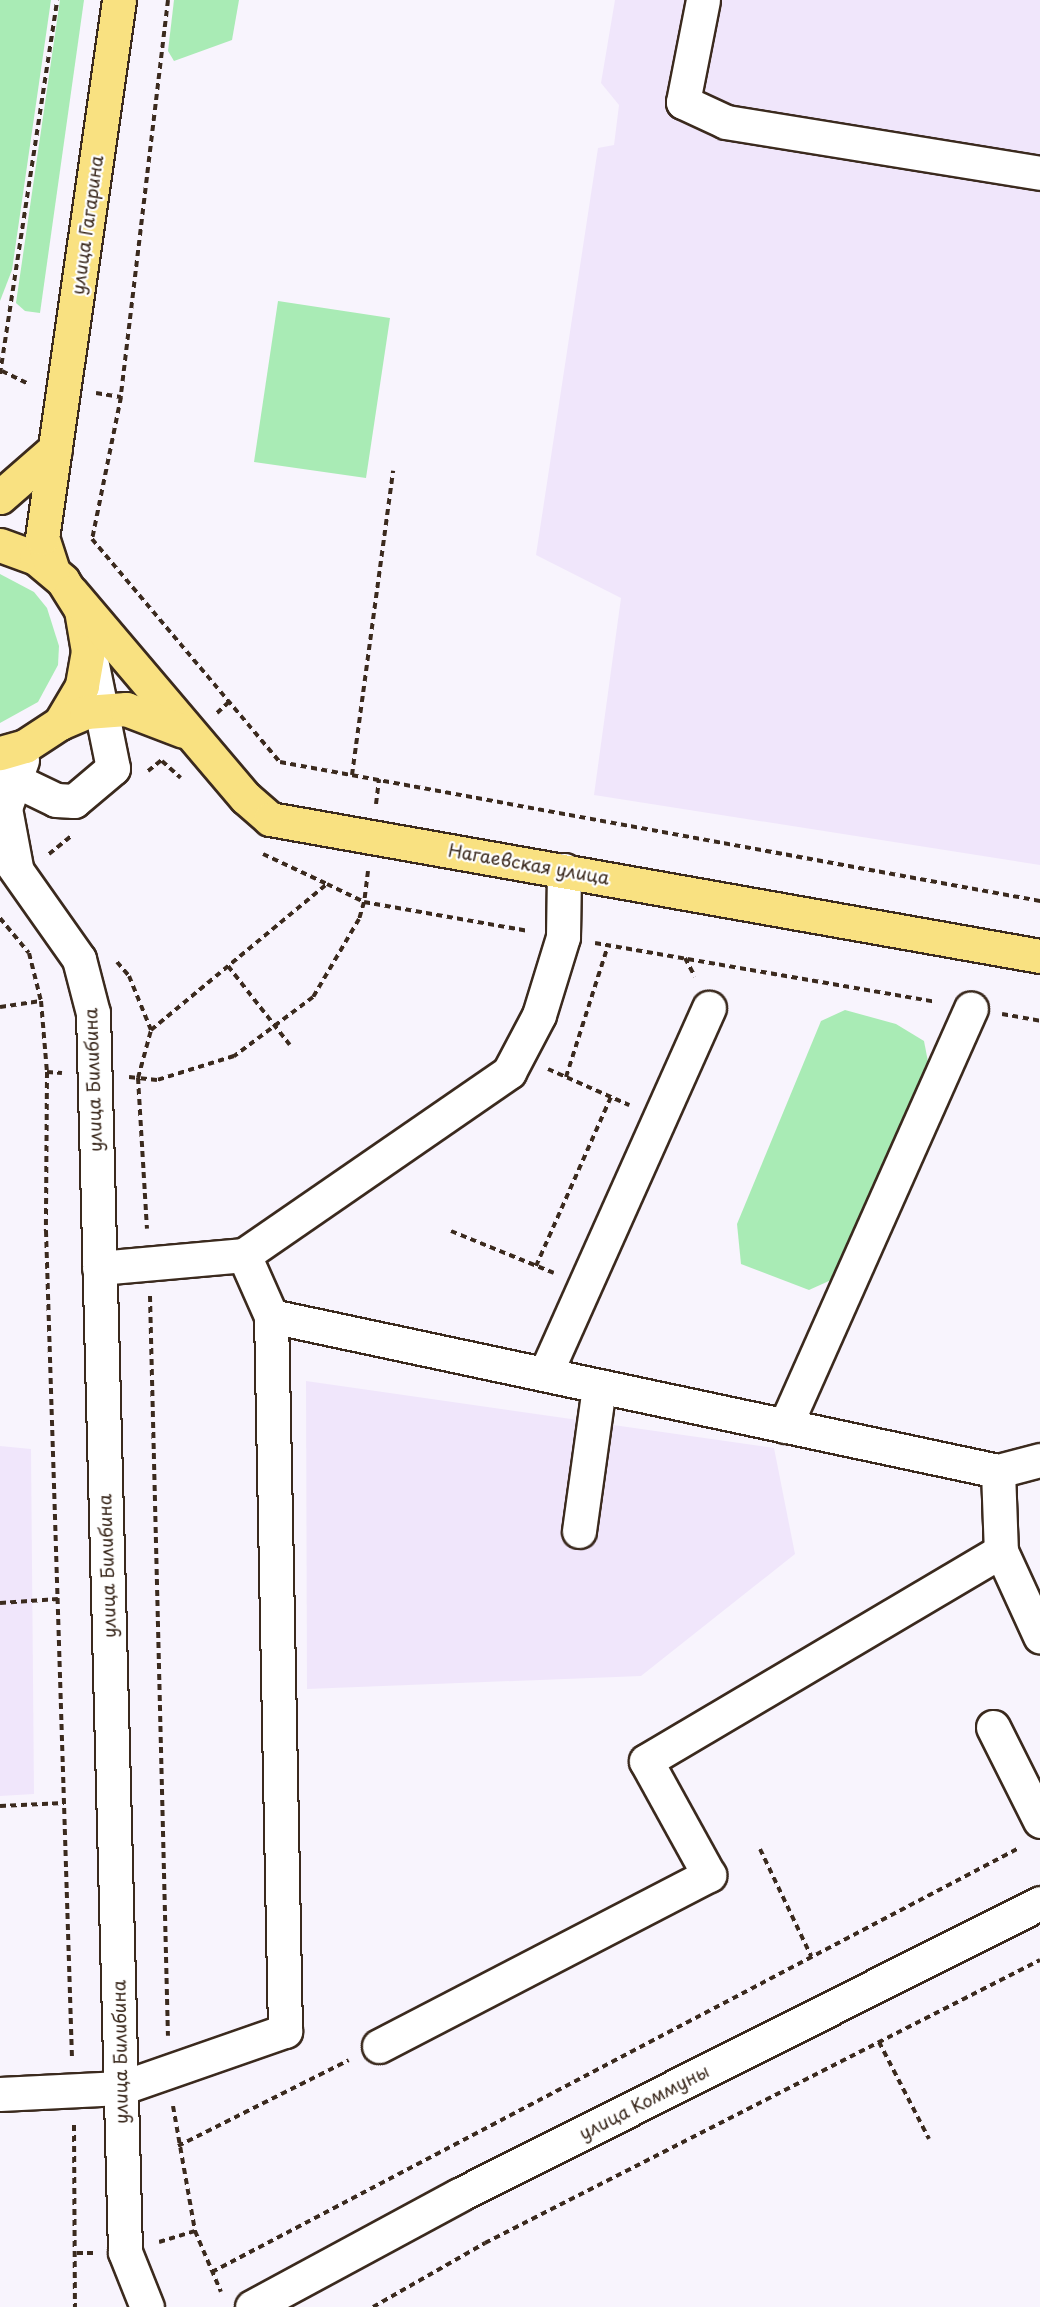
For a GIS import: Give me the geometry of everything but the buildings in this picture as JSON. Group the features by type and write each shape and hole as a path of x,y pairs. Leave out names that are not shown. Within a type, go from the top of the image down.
{"main road":[{"name":"улица Гагарина","path":"88,645 42,538 119,0"},
{"path":"0,496 56,449"},
{"path":"0,545 24,551 62,581 192,734"},
{"path":"50,730 82,686 88,645"},
{"name":"Нагаевская улица","path":"4,768 50,730 104,709 147,714 192,734 270,819 1040,956"}],"street":[{"path":"703,0 683,102 726,122 1040,173"},
{"path":"4,768 56,800 74,801 98,786 113,768 104,709 88,645"},
{"path":"4,768 5,828 21,877"},
{"name":"улица Билибина","path":"0,848 69,942 88,981 99,1268 125,2252 132,2281 147,2307"},
{"path":"99,1268 244,1255 509,1072 538,1015 563,937 564,870"},
{"path":"546,1372 709,1008"},
{"path":"785,1426 971,1008"},
{"path":"0,2094 121,2088 285,2031 271,1316 244,1255"},
{"path":"271,1316 546,1372 599,1386 998,1471 1040,1460"},
{"path":"579,1531 599,1386"},
{"path":"998,1471 1001,1551 1040,1636"},
{"path":"379,2046 709,1875 646,1761 1001,1551"},
{"path":"993,1727 1035,1832"},
{"name":"улица Коммуны","path":"237,2303 459,2195 1040,1903"}],"path":[{"path":"0,374 57,0"},
{"path":"168,0 121,397 92,539 280,762 1040,901"},
{"path":"352,775 393,471"},
{"path":"272,860 364,902 1040,1021"},
{"path":"237,2303 212,2272 195,2231 178,2146 169,2071 149,1263 138,1078 151,1030 327,884"},
{"path":"47,1072 157,1080 234,1056 313,997 364,902"},
{"path":"0,918 29,953 41,1001 47,1072 46,1231 74,2090 75,2307"},
{"path":"566,1077 608,945"},
{"path":"228,966 290,1045"},
{"path":"0,1007 41,1001"},
{"path":"517,1056 660,1119"},
{"path":"536,1266 611,1097"},
{"path":"451,1231 585,1285"},
{"path":"0,1603 58,1599"},
{"path":"0,1806 64,1803"},
{"path":"212,2272 811,1956 1035,1832"},
{"path":"760,1849 811,1956"},
{"path":"373,2307 484,2243 1040,1960"},
{"path":"879,2042 929,2139"},
{"path":"178,2146 379,2046"}],"shaded area":[{"path":"615,0 1040,0 1040,865 594,795 621,598 536,555 598,148 614,145 619,105 601,83"},
{"path":"306,1381 774,1448 795,1554 641,1676 307,1689"},
{"path":"0,1446 31,1449 34,1794 0,1796"}],"green space":[{"path":"0,0 51,0 12,270 0,301"},
{"path":"60,0 84,0 40,313 25,311 16,303"},
{"path":"174,0 239,0 232,40 174,61 168,51"},
{"path":"278,301 390,318 366,478 254,462"},
{"path":"0,574 34,592 47,608 59,646 58,665 38,702 0,723"},
{"path":"845,1010 896,1024 924,1041 930,1072 840,1276 809,1290 741,1264 737,1224 821,1021"}]}
